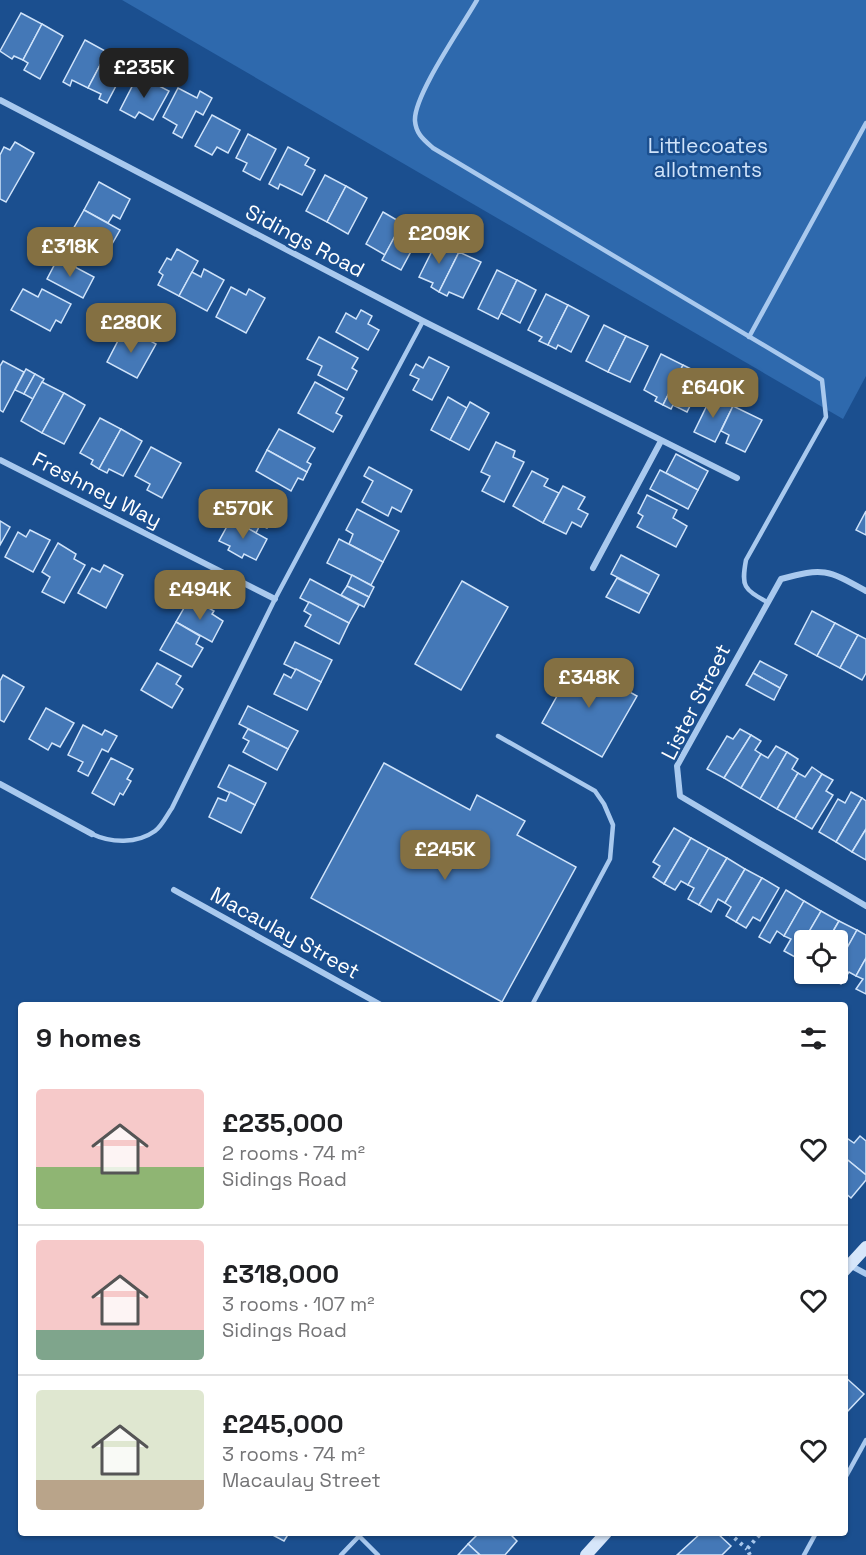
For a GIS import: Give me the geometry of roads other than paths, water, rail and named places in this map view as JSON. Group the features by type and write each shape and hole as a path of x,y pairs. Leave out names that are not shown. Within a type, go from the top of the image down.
{"street":[{"name":"Sidings Road","path":"0,100 423,321 737,478"},
{"path":"594,568 661,441"},
{"name":"Freshney Way","path":"0,459 275,599"},
{"name":"Lister Street","path":"866,591 833,572 808,572 781,579 677,766 680,796 866,906"},
{"path":"0,784 92,834"},
{"name":"Macaulay Street","path":"174,890 376,1002"},
{"path":"848,1264 866,1247"},
{"path":"848,1267 866,1274"},
{"path":"586,1555 603,1536"}],"lane":[{"path":"477,0 419,100 415,121 419,136 433,148 822,380 826,417 746,560 742,579 747,590 767,602"},
{"path":"749,337 866,123"},
{"path":"92,834 105,840 132,841 155,831 172,808 275,599 423,321"},
{"path":"498,736 595,791 604,804 613,825 610,859 534,1002"},
{"path":"848,1473 866,1440"},
{"path":"340,1555 359,1536"},
{"path":"363,1536 378,1555"},
{"path":"804,1555 814,1536"}],"park label":[{"name":"Littlecoates allotments","path":"708,158"}]}
